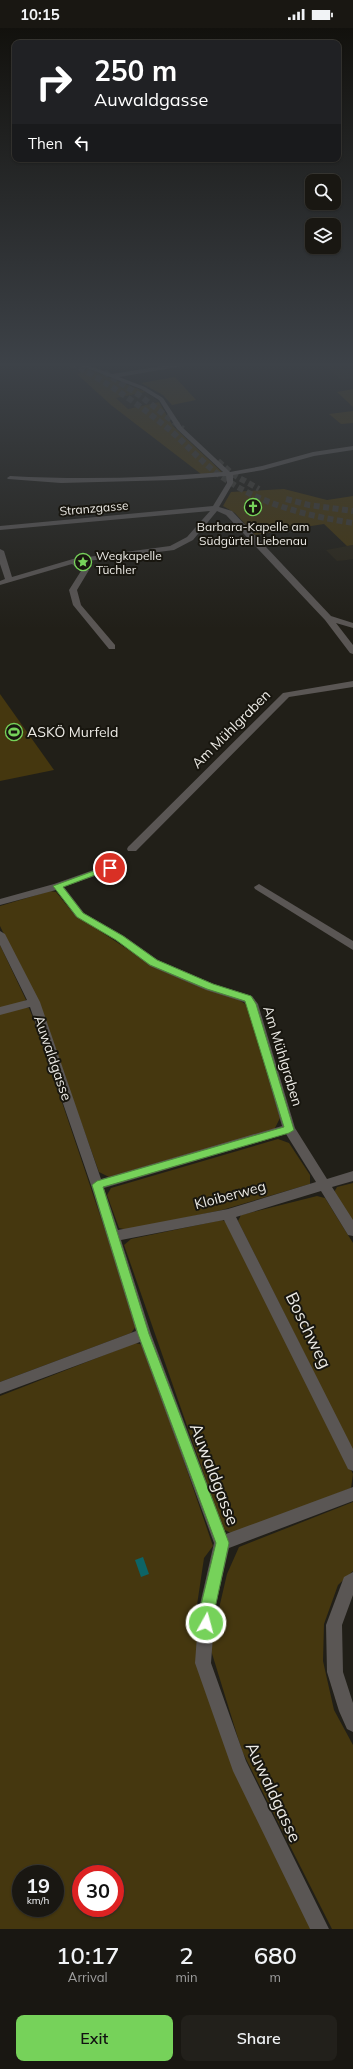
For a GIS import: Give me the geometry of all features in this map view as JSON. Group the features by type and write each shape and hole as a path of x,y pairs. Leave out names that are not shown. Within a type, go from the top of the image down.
{"street":[{"path":"0,583 73,561 170,548 180,545 191,537 214,508 230,483 229,474 205,452"},
{"path":"10,478 61,481 174,478 229,474 263,468 313,454 328,452"},
{"path":"214,508 229,513 328,618 353,651"},
{"name":"Stranzgasse","path":"0,528 214,508"},
{"path":"0,550 9,581"},
{"path":"73,561 84,570 73,590 76,605 112,647"},
{"path":"328,618 353,626"},
{"name":"Am Mühlgraben","path":"132,849 286,695 353,684"},
{"path":"0,902 58,886 116,865"},
{"name":"Am Mühlgraben","path":"58,886 80,915 120,938 154,963 210,986 248,999 252,1004 289,1130 353,1232"},
{"path":"259,887 353,946"},
{"name":"Auwaldgasse","path":"0,934 34,1002 114,1236 144,1334 222,1543 207,1609 203,1663 239,1765 320,1929"},
{"path":"0,1011 34,1002"},
{"path":"97,1185 289,1130"},
{"name":"Kloiberweg","path":"114,1236 228,1214 353,1176"},
{"name":"Boschweg","path":"228,1214 353,1464"},
{"path":"0,1388 144,1334"},
{"path":"222,1543 353,1494"},
{"path":"353,1580 350,1582 334,1625 335,1672 347,1712 353,1723"}],"shaded area":[{"path":"172,452 200,452 222,472 201,474"},
{"path":"284,489 327,500 353,496 353,545 347,546 324,524 255,535 235,513 223,506 231,492"},
{"path":"353,545 353,559 337,561 326,550"},
{"name":"ASKÖ Murfeld","path":"0,694 54,770 0,781"},
{"path":"50,891 56,892 74,914 153,966 239,1000 247,1005 280,1118 274,1130 111,1178 99,1172 39,1006 0,926 0,906"},
{"path":"0,945 26,1000 15,1006 0,1009"},
{"path":"23,1007 29,1008 37,1028 137,1325 131,1333 0,1382 0,1012"},
{"path":"278,1139 289,1143 310,1175 310,1184 222,1210 128,1230 119,1228 107,1195 111,1188"},
{"path":"353,1183 353,1226 333,1194 337,1187"},
{"path":"317,1196 325,1198 353,1243 353,1451 238,1221 241,1215"},
{"path":"222,1220 229,1223 353,1474 351,1488 233,1534 223,1529 124,1245 131,1239"},
{"path":"135,1343 144,1345 213,1546 204,1558 197,1605 197,1663 312,1929 0,1929 0,1396"},
{"path":"353,1502 353,1571 338,1585 324,1624 323,1661 334,1710 353,1745 353,1929 332,1929 242,1751 210,1647 227,1574 239,1547"}],"water":[{"path":"143,1557 149,1574 141,1577 135,1560"}],"tunnel":[{"path":"193,452 225,479 270,503 319,517 353,523"},
{"path":"218,461 234,475 259,489"},
{"path":"286,499 309,505 353,511"}],"place":[{"name":"Barbara-Kapelle am Südgürtel Liebenau","path":"253,507"},
{"name":"Wegkapelle Tüchler","path":"83,562"},
{"name":"ASKÖ Murfeld","path":"14,732"}],"route":[{"path":"110,868 58,886 80,915 120,938 154,963 210,986 248,999 252,1004 255,1019 289,1130 97,1185 144,1334 222,1543 207,1609 206,1623"}]}
